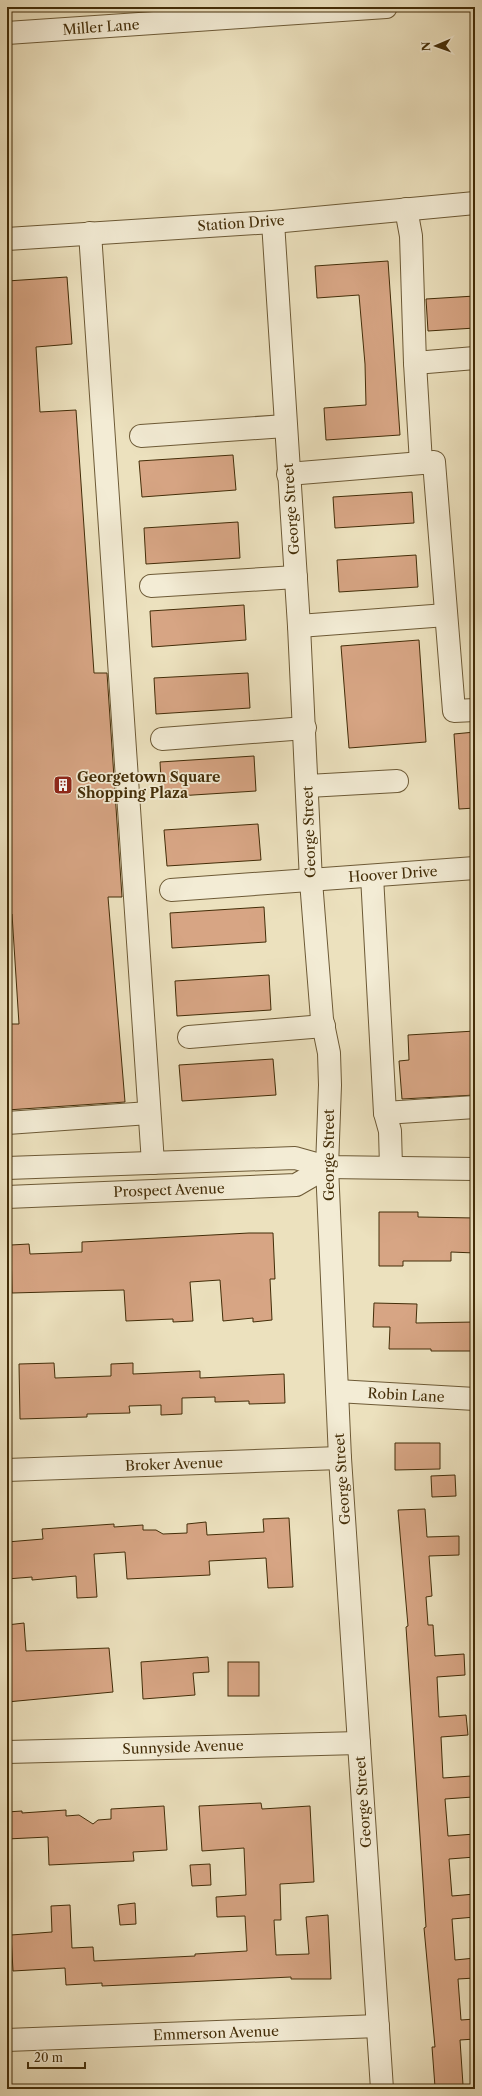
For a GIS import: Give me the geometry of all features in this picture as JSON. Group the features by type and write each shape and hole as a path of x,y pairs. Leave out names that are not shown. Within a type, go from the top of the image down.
{"street":[{"name":"Miller Lane","path":"7,33 229,13 386,7"},
{"name":"Station Drive","path":"7,239 273,222 406,208 475,203"},
{"path":"406,208 411,236 415,363 421,463"},
{"name":"George Street","path":"273,222 305,728 311,881 324,1026 329,1053 330,1085 327,1167 340,1458 382,2089"},
{"path":"90,233 153,1163"},
{"path":"415,363 475,358"},
{"path":"141,436 285,426"},
{"path":"288,474 434,462 454,711 475,710"},
{"path":"151,586 296,577"},
{"path":"299,626 446,615"},
{"path":"162,739 305,728"},
{"path":"308,786 397,781"},
{"name":"Hoover Drive","path":"171,890 475,868"},
{"path":"372,876 385,1114 390,1131 391,1167"},
{"path":"189,1037 324,1026"},
{"path":"385,1114 475,1107"},
{"path":"7,1123 149,1113"},
{"name":"Prospect Avenue","path":"7,1168 296,1158 327,1167 475,1169"},
{"name":"Prospect Avenue","path":"7,1197 296,1185 327,1167"},
{"name":"Robin Lane","path":"337,1391 475,1399"},
{"name":"Broker Avenue","path":"7,1470 340,1458"},
{"name":"Sunnyside Avenue","path":"7,1752 359,1743"},
{"name":"Emmerson Avenue","path":"7,2040 378,2026"}],"building":[{"path":"388,261 400,435 326,440 324,408 366,405 365,364 359,295 317,298 315,266"},
{"name":"Georgetown Square Shopping Plaza","path":"67,277 72,344 36,347 40,412 76,410 94,673 107,673 122,897 108,897 125,1102 7,1110 7,1024 19,1024 12,914 7,914 7,281"},
{"path":"475,296 475,328 428,331 426,299"},
{"path":"233,455 236,490 142,497 139,461"},
{"path":"412,492 414,523 335,528 333,497"},
{"path":"238,522 240,558 146,564 144,528"},
{"path":"416,555 418,587 339,592 337,560"},
{"path":"244,605 246,640 152,647 150,611"},
{"path":"419,640 426,742 349,748 341,646"},
{"path":"248,673 250,708 156,714 154,678"},
{"path":"475,732 475,808 459,809 454,734"},
{"path":"254,756 256,791 162,797 160,762"},
{"path":"258,824 261,860 167,866 164,830"},
{"path":"264,907 266,942 172,948 170,913"},
{"path":"269,975 271,1010 177,1016 175,981"},
{"path":"475,1031 475,1095 402,1099 399,1061 409,1060 408,1035"},
{"path":"273,1059 276,1095 182,1101 179,1065"},
{"path":"379,1212 418,1212 418,1217 475,1218 475,1253 451,1252 451,1261 403,1261 403,1266 379,1266"},
{"path":"273,1233 275,1279 270,1279 272,1320 253,1322 253,1318 223,1321 220,1280 190,1282 193,1321 173,1322 173,1319 126,1321 124,1290 12,1293 11,1245 29,1244 30,1254 82,1252 82,1242"},
{"path":"374,1303 417,1304 416,1323 475,1322 475,1351 389,1349 390,1327 373,1327"},
{"path":"54,1363 55,1378 111,1376 111,1364 133,1363 133,1374 200,1371 200,1378 284,1374 285,1403 249,1404 249,1401 215,1402 215,1397 182,1398 182,1414 161,1415 161,1405 129,1406 130,1413 87,1414 87,1417 20,1419 19,1364"},
{"path":"395,1443 440,1443 440,1469 395,1470"},
{"path":"455,1475 456,1496 432,1497 431,1476"},
{"path":"425,1509 427,1537 459,1536 459,1555 429,1556 432,1596 426,1597 428,1625 433,1625 435,1656 464,1654 465,1675 437,1677 439,1717 466,1715 468,1735 441,1737 443,1778 472,1776 473,1797 445,1799 448,1836 475,1834 475,1857 449,1859 452,1896 475,1894 475,1917 452,1919 455,1960 475,1958 475,1978 458,1979 461,2020 475,2019 475,2039 460,2040 463,2085 435,2087 432,2047 435,2047 424,1928 426,1927 406,1627 408,1626 398,1510"},
{"path":"289,1518 293,1587 268,1588 266,1558 209,1561 210,1575 127,1579 125,1552 94,1554 97,1597 77,1598 76,1576 32,1580 32,1577 7,1579 7,1542 43,1539 42,1529 114,1524 114,1527 143,1525 143,1530 156,1530 163,1534 187,1533 187,1524 206,1522 207,1535 264,1532 263,1519"},
{"path":"24,1623 26,1651 109,1648 113,1692 7,1702 7,1625"},
{"path":"208,1657 209,1672 193,1673 195,1695 143,1699 141,1662"},
{"path":"228,1662 259,1662 259,1696 228,1696"},
{"path":"261,1803 262,1809 310,1806 314,1882 280,1884 281,1920 274,1920 276,1955 309,1954 306,1917 328,1915 331,1979 291,1979 291,1977 102,1986 102,1983 66,1985 65,1968 13,1971 11,1935 52,1932 51,1906 70,1905 72,1948 93,1947 94,1961 195,1956 195,1954 247,1951 245,1916 217,1917 216,1897 246,1895 244,1848 202,1851 199,1806"},
{"path":"164,1806 167,1850 133,1852 134,1861 49,1865 48,1837 7,1839 7,1812 22,1811 22,1813 66,1810 66,1816 79,1815 93,1824 98,1820 111,1819 111,1809"},
{"path":"210,1864 211,1885 192,1886 190,1865"},
{"path":"135,1903 136,1924 120,1925 118,1905"}],"place":[{"name":"Georgetown Square Shopping Plaza","path":"63,785"}]}
